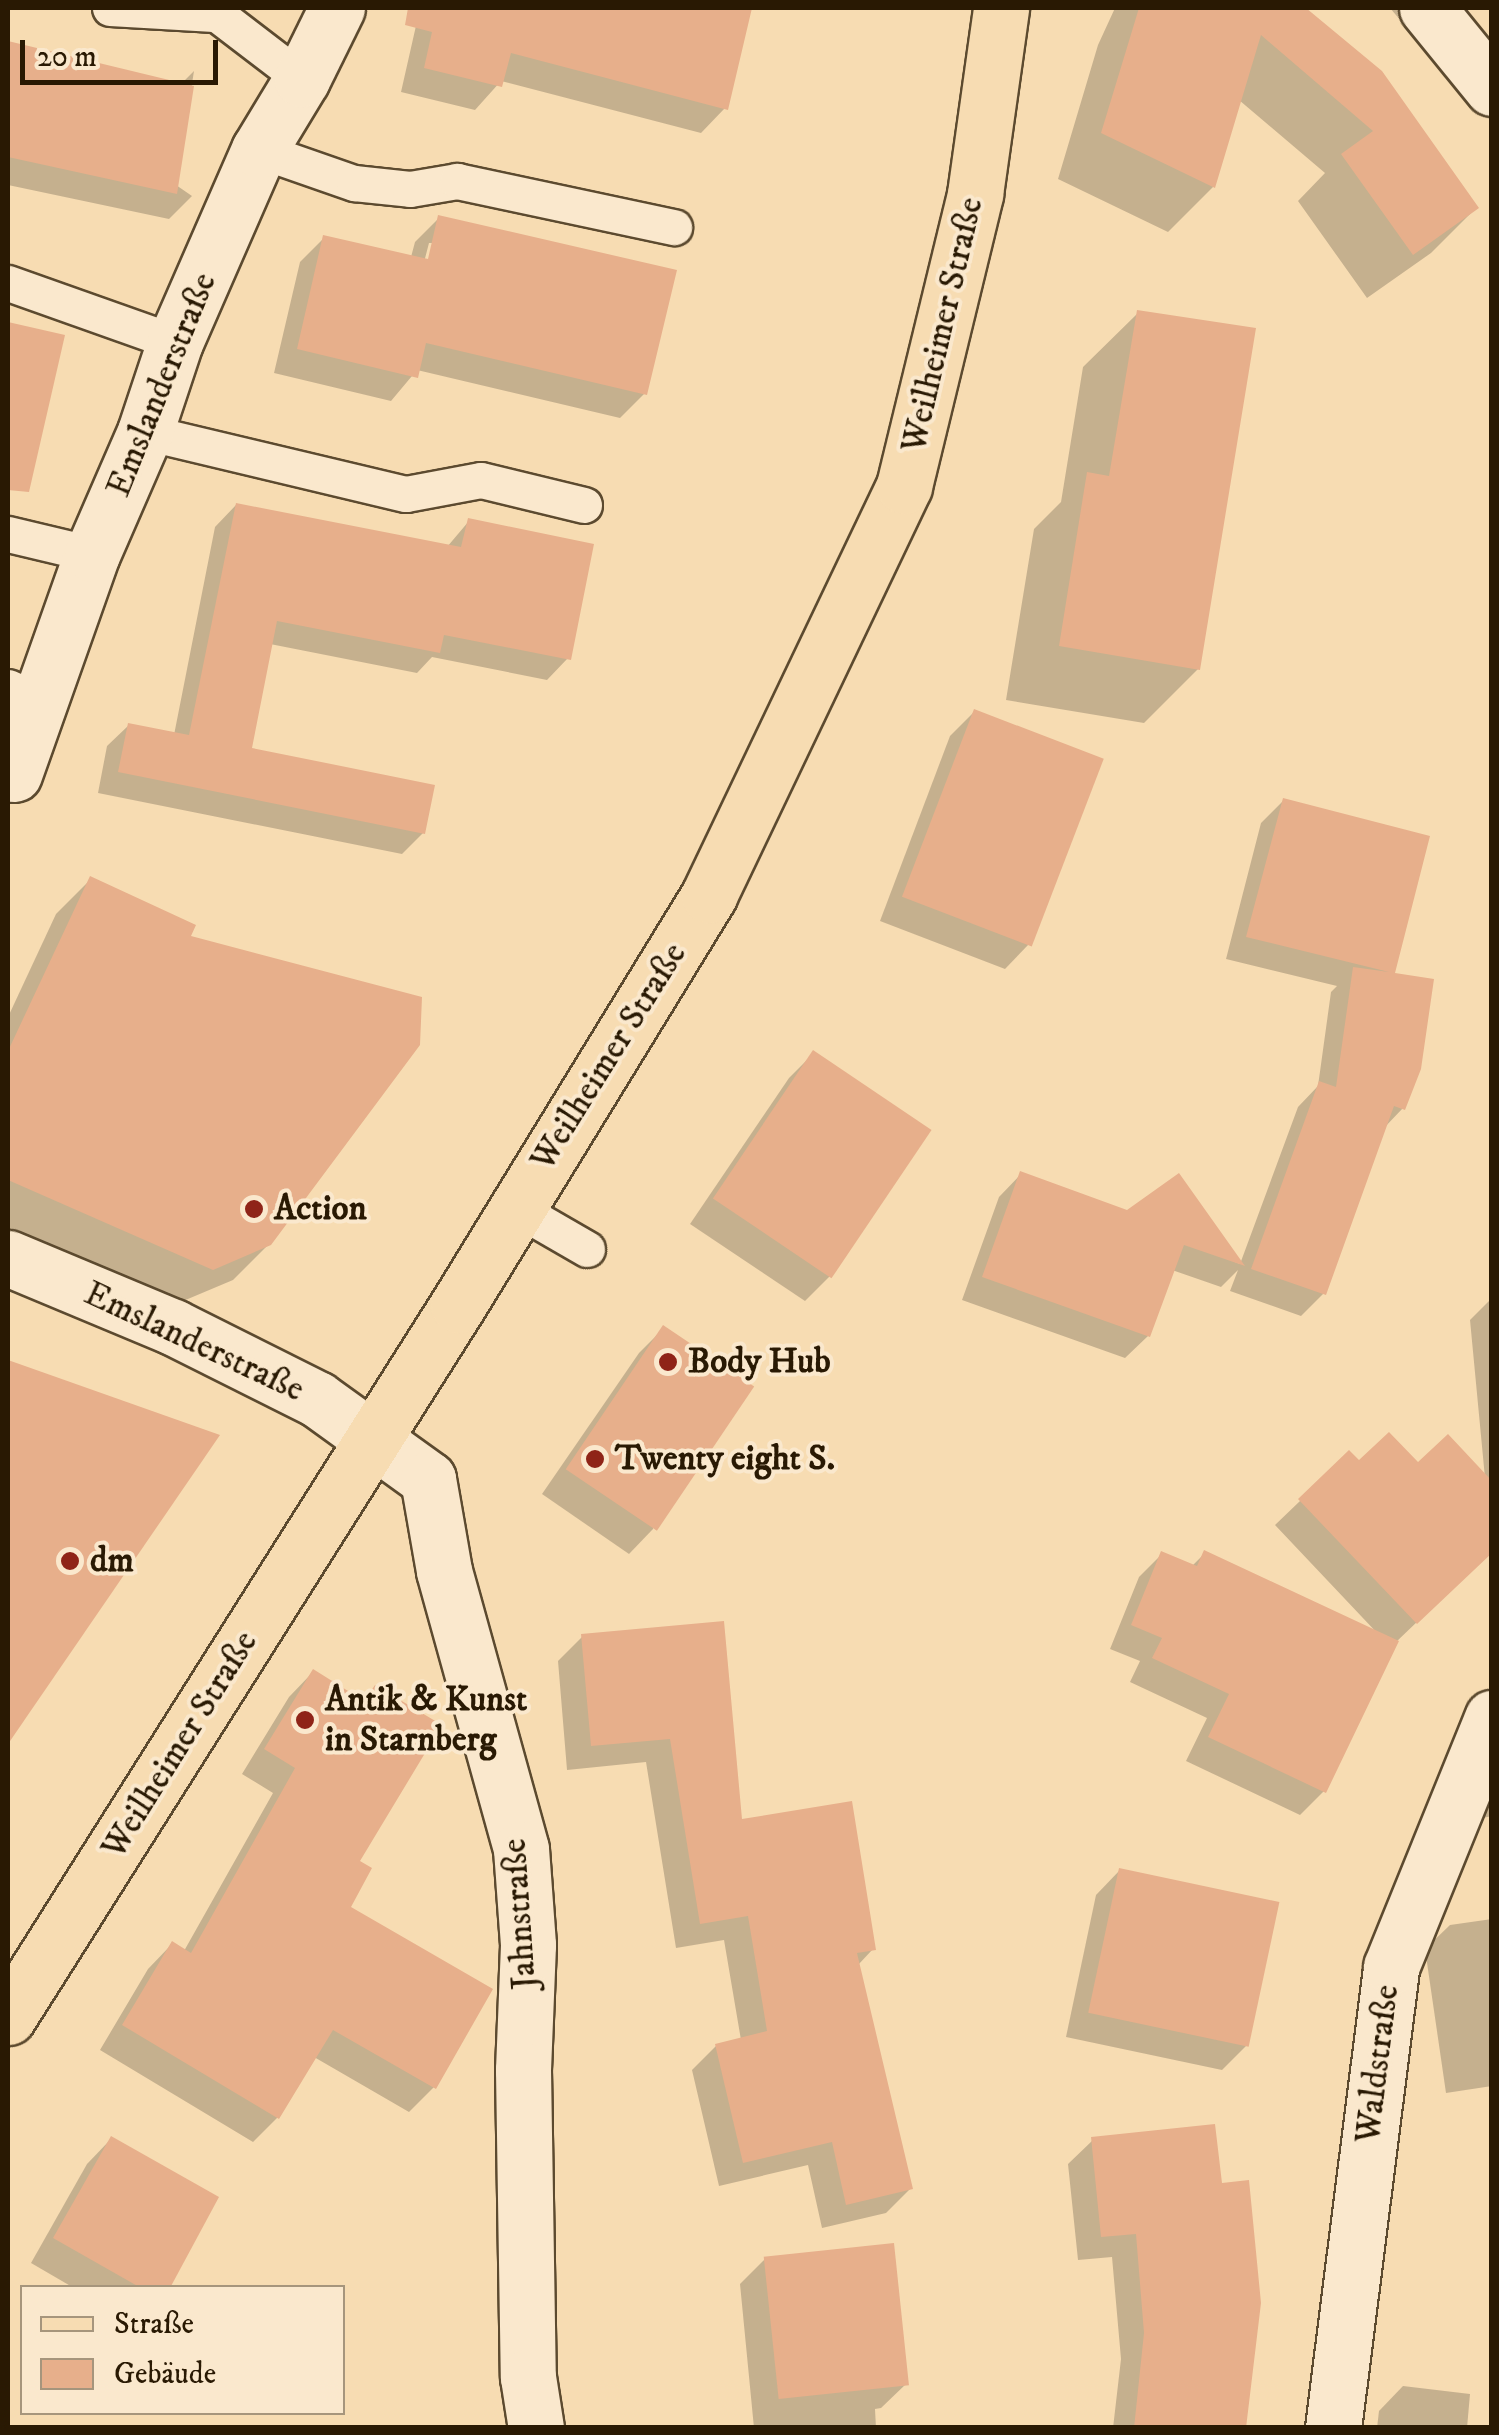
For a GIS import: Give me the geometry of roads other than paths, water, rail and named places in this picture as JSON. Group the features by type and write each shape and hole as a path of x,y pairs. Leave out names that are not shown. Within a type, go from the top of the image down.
{"main road":[{"name":"Weilheimer Straße","path":"8,2018 709,895 904,486 975,194 1001,8"}],"street":[{"name":"Emslanderstraße","path":"14,774 24,695 146,432 175,342 259,150 302,79 337,8"},
{"path":"1427,8 1492,88"},
{"name":"Emslanderstraße","path":"8,1258 172,1326 317,1398 374,1437"},
{"name":"Jahnstraße","path":"374,1437 428,1478 444,1571 522,1849 528,1945 523,2070 528,2378 536,2428"},
{"name":"Waldstraße","path":"1333,2428 1391,1967 1492,1718"}],"lane":[{"path":"110,8 211,11 302,79"},
{"path":"259,150 354,183 410,189 457,181 674,227"},
{"path":"8,283 175,342"},
{"path":"146,432 406,494 480,480 584,504"},
{"path":"8,534 92,554"},
{"path":"516,1208 587,1249"}],"place":[{"name":"Action","path":"254,1209"},
{"name":"Body Hub","path":"668,1362"},
{"name":"Twenty eight S.","path":"595,1459"},
{"name":"dm","path":"70,1561"},
{"name":"Antik & Kunst in Starnberg","path":"305,1720"}]}
